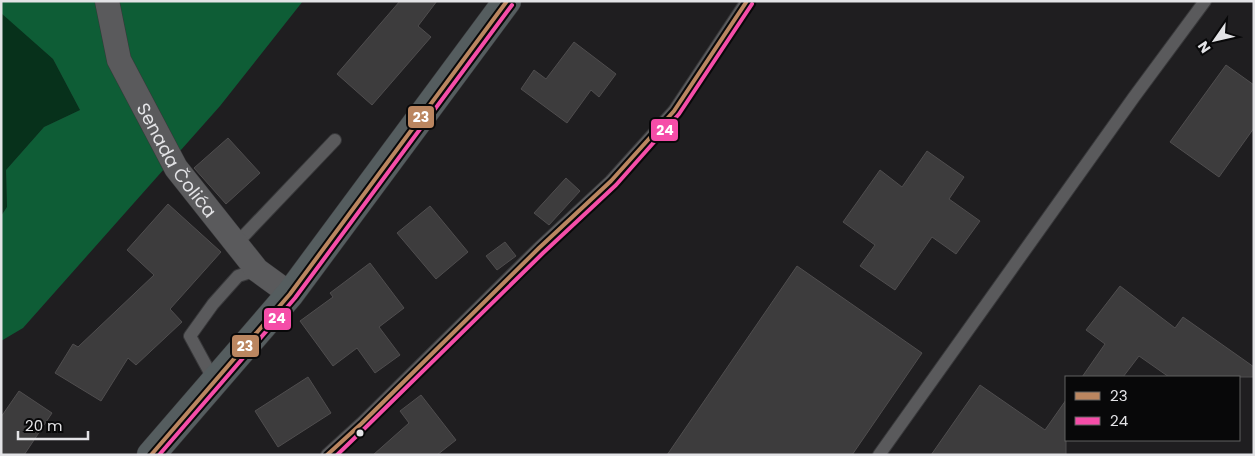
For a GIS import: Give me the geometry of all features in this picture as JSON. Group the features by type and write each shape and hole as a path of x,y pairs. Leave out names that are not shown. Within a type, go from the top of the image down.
{"main road":[{"path":"151,455 290,294 507,1"}],"street":[{"name":"Senada Čolića","path":"106,1 118,60 176,168 257,270 290,294"}],"lane":[{"path":"327,455 361,424 539,248 611,181 674,112 747,1"},
{"path":"879,455 1128,105 1205,1"},
{"path":"236,244 335,140"},
{"path":"215,382 190,336 213,304 238,276 257,270"}],"green space":[{"path":"1,1 303,1 220,106 23,328 1,341 1,216 7,207 6,170 44,127 80,110 53,59 1,13"},
{"path":"2,13 53,59 80,110 44,127 6,170 7,207 1,216"}],"building":[{"path":"400,1 437,1 418,26 431,37 372,105 337,74"},
{"path":"574,42 616,74 599,97 591,90 567,123 521,89 534,70 546,79"},
{"path":"1226,65 1254,85 1254,128 1219,177 1170,142"},
{"path":"228,138 260,173 226,204 194,168"},
{"path":"927,151 964,177 949,199 980,221 956,254 932,237 895,290 860,266 875,245 843,222 880,170 902,187"},
{"path":"566,178 580,191 549,225 534,213"},
{"path":"168,204 221,252 170,309 182,322 136,365 128,358 101,401 55,373 73,344 78,347 154,275 127,250"},
{"path":"430,206 468,252 436,279 397,233"},
{"path":"505,242 516,256 497,270 486,256"},
{"path":"370,263 404,308 379,327 400,355 375,373 357,348 333,366 300,321 333,297 330,293"},
{"path":"797,266 922,353 852,455 667,455"},
{"path":"1120,286 1175,328 1183,317 1254,367 1254,377 1168,376 1139,356 1124,376 1083,376 1105,344 1086,330"},
{"path":"308,377 331,413 278,447 255,411"},
{"path":"980,385 1045,430 1065,401 1066,455 931,455"},
{"path":"19,391 52,413 24,455 1,455 1,417"},
{"path":"421,395 456,440 437,455 373,455 409,423 400,411"}],"transit line":[{"name":"23","path":"151,455 290,294 507,1"},
{"name":"23","path":"327,455 361,424 539,248 611,181 674,111 747,1"},
{"name":"24","path":"337,455 543,253 616,185 679,114 752,4"},
{"name":"24","path":"159,455 295,298 512,5"}]}
